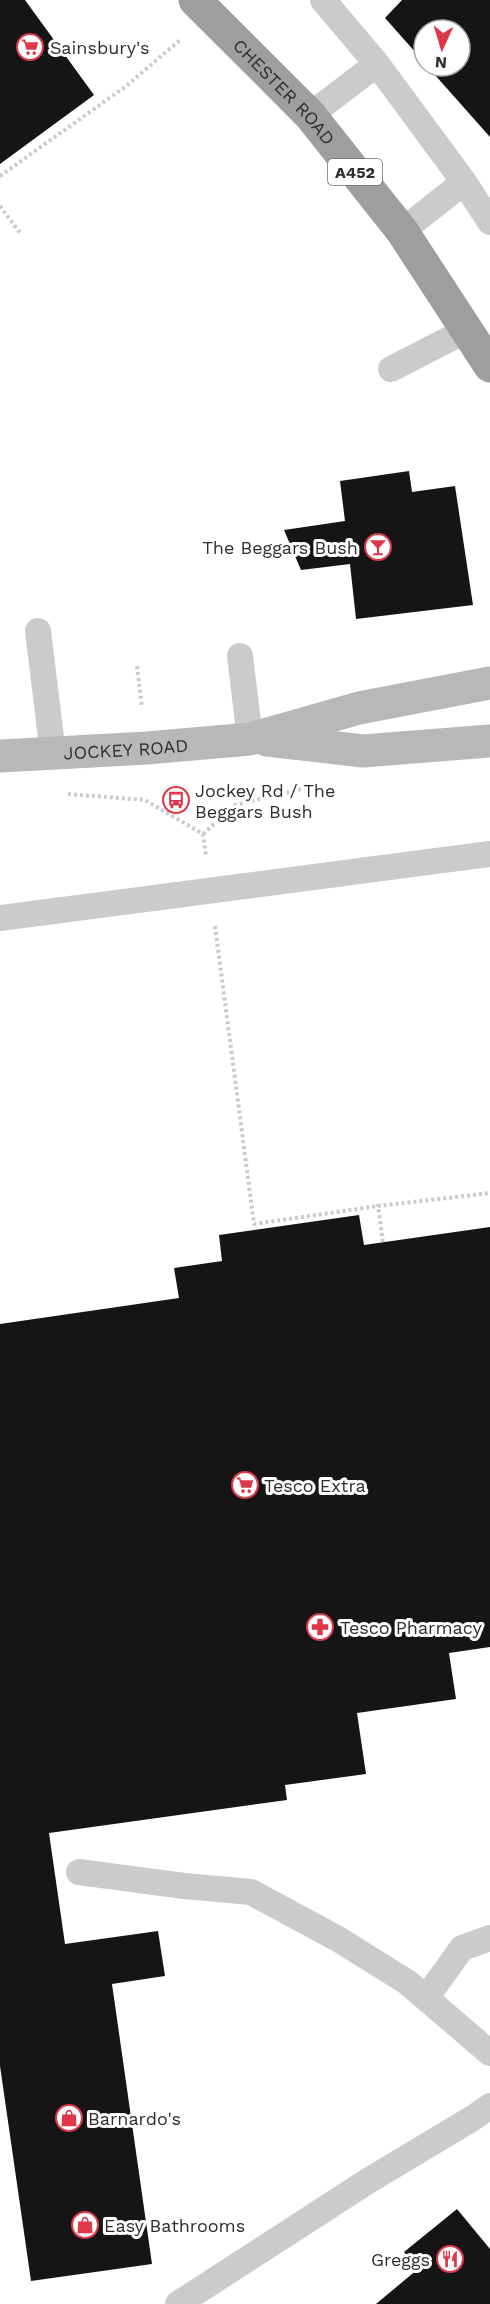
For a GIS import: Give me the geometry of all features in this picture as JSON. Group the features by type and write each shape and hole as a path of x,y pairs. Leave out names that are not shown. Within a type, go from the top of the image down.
{"highway":[{"name":"CHESTER ROAD","path":"195,0 310,115 402,231 490,366"}],"main road":[{"name":"JOCKEY ROAD","path":"250,739 359,708 490,683"},
{"name":"JOCKEY ROAD","path":"0,756 250,739 363,751 490,741"}],"lane":[{"path":"323,0 377,64 464,182 490,222"},
{"path":"310,115 377,64"},
{"path":"402,231 464,182"},
{"path":"391,369 467,330"},
{"path":"38,631 53,754"},
{"path":"240,656 250,739"},
{"path":"0,918 490,854"},
{"path":"79,1872 251,1892 374,1960 407,1982 490,2053"},
{"path":"426,1998 462,1948 490,1938"},
{"path":"178,2304 368,2181 490,2106"}],"path":[{"path":"0,176 125,87 177,43"},
{"path":"0,206 20,233"},
{"path":"203,834 235,805 312,786"},
{"path":"62,794 145,800 203,834"},
{"path":"203,834 254,1224 490,1193"},
{"path":"378,1206 383,1242"}],"building":[{"name":"Sainsbury's","path":"0,0 25,0 94,95 0,164"},
{"path":"402,0 490,0 490,137 438,78 472,78 472,18 412,18 412,48 385,18"},
{"name":"The Beggars Bush","path":"409,471 412,492 455,486 473,605 356,619 350,564 301,570 284,530 345,521 340,481"},
{"name":"Tesco Extra","path":"359,1215 364,1245 490,1227 490,1647 449,1653 456,1699 357,1713 366,1774 285,1785 287,1800 49,1833 65,1944 158,1931 165,1976 112,1984 152,2264 31,2281 0,2066 0,1324 179,1298 174,1268 222,1261 219,1235"},
{"name":"Greggs","path":"457,2209 490,2249 490,2304 376,2304 418,2269 404,2252"}],"place":[{"name":"Sainsbury's","path":"30,47"},
{"name":"The Beggars Bush","path":"378,547"},
{"name":"Jockey Rd / The Beggars Bush","path":"176,800"},
{"name":"Tesco Extra","path":"245,1485"},
{"name":"Tesco Pharmacy","path":"320,1627"},
{"name":"Barnardo's","path":"69,2118"},
{"name":"Easy Bathrooms","path":"85,2225"},
{"name":"Greggs","path":"450,2259"}]}
